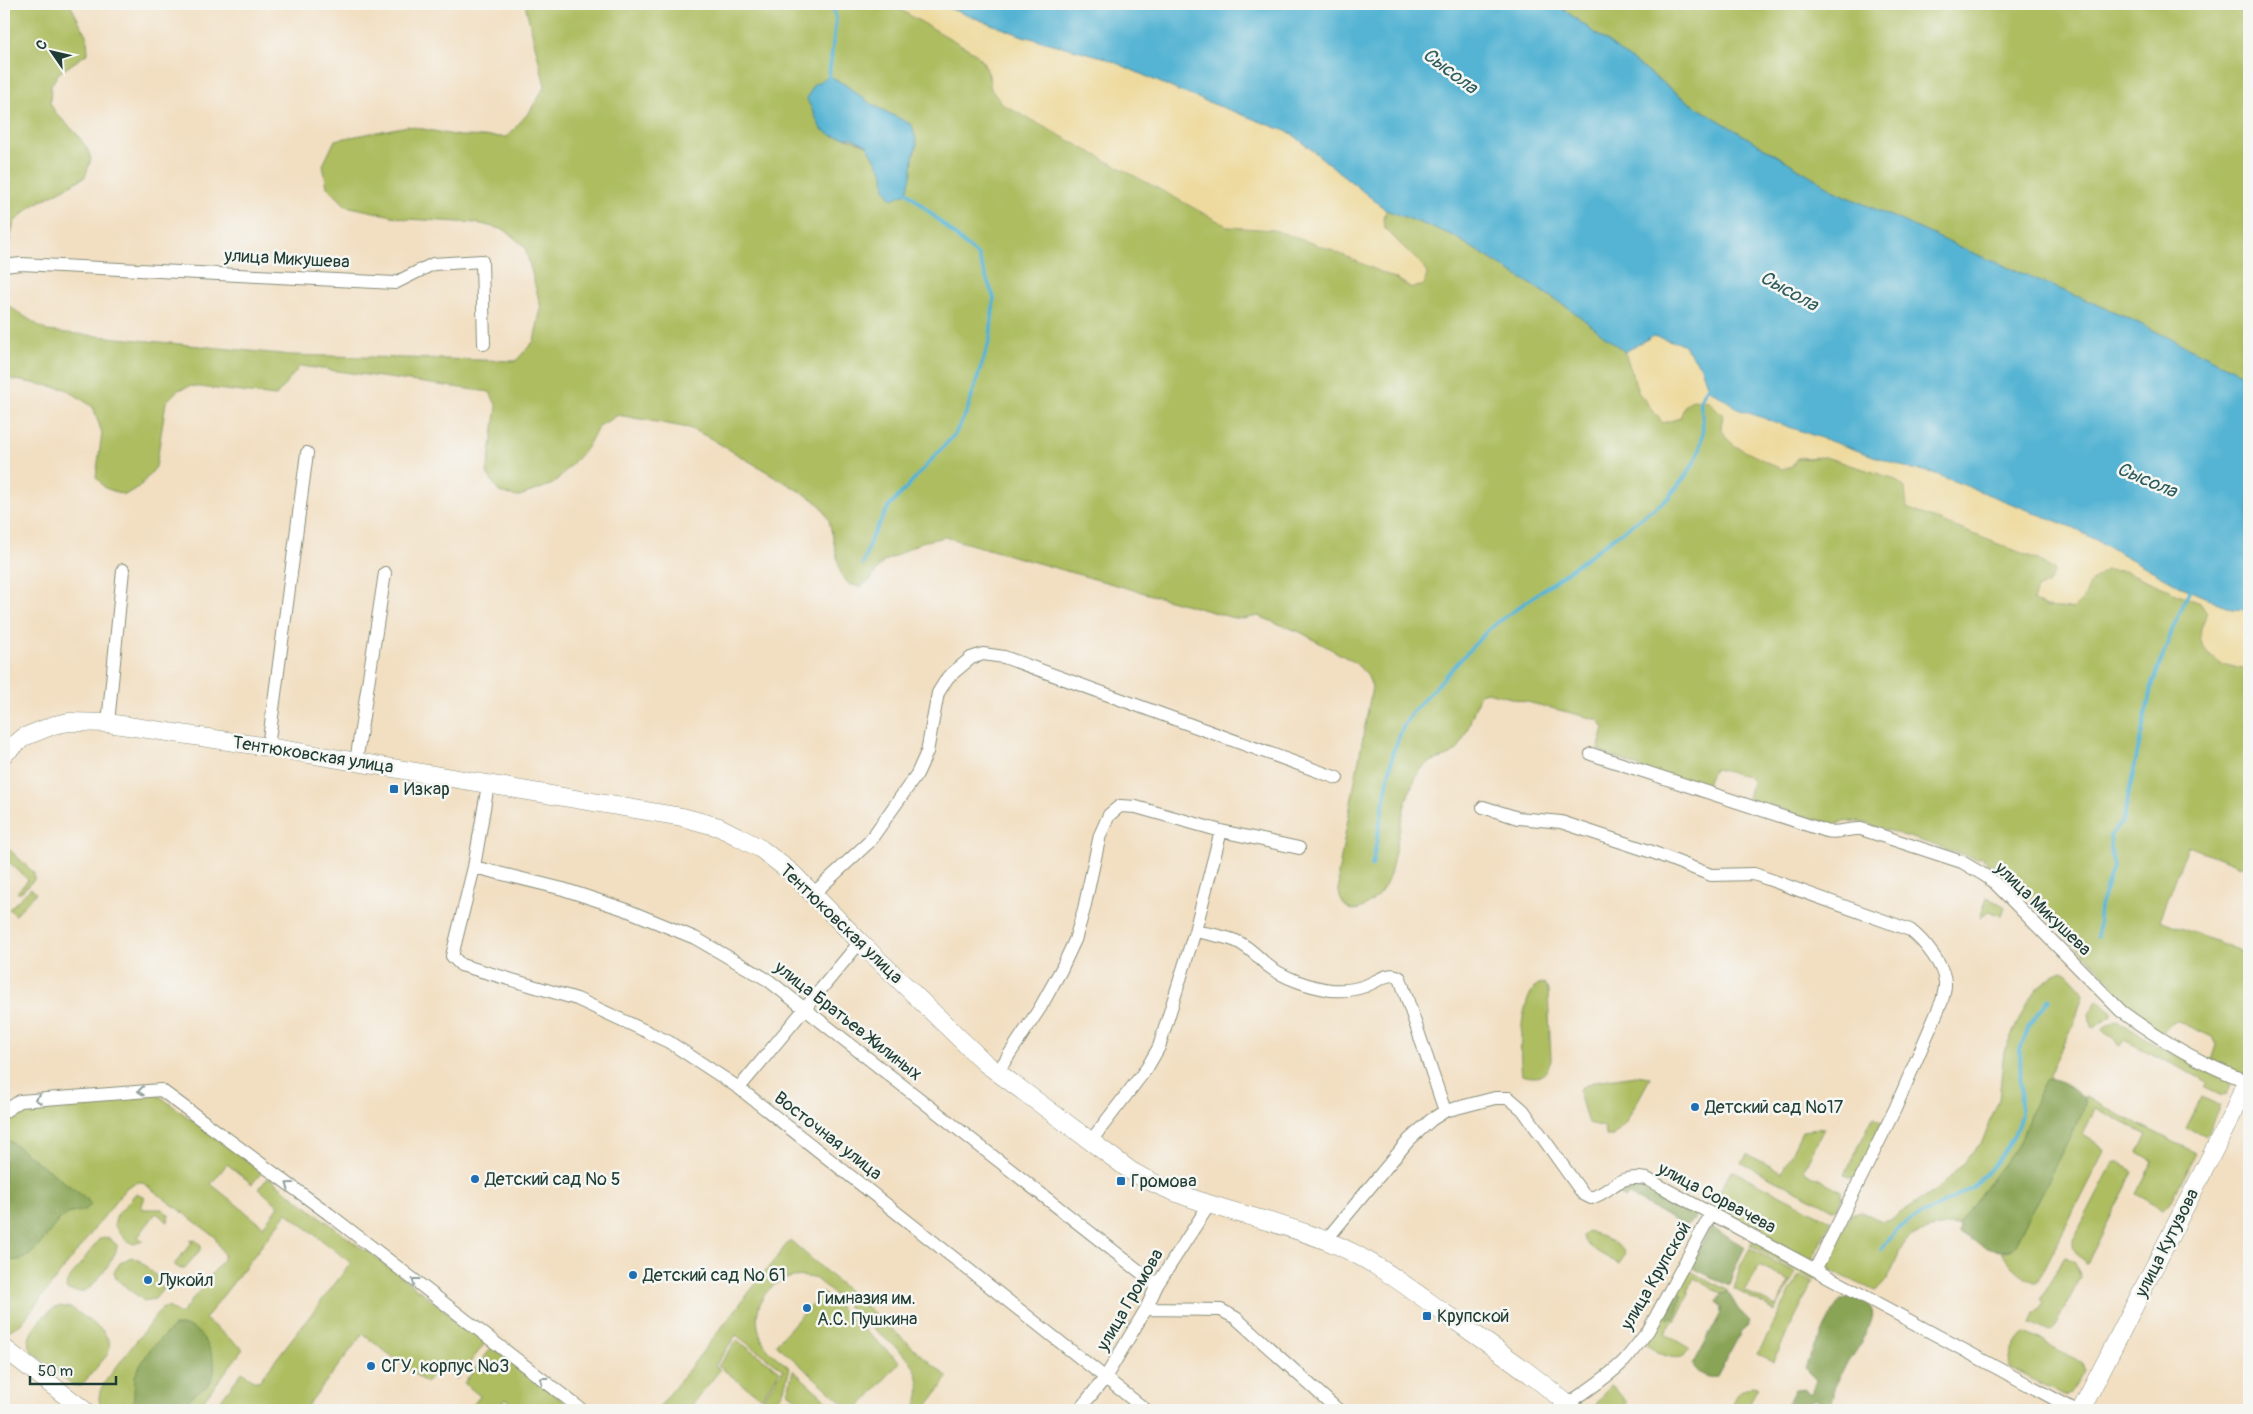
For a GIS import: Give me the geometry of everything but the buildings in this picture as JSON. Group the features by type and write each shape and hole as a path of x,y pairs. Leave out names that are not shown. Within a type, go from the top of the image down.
{"street":[{"name":"улица Микушева","path":"4,266 31,265 395,283 433,264 482,261 484,344"},
{"path":"268,747 307,453"},
{"path":"108,723 123,570"},
{"path":"356,762 385,573"},
{"path":"813,894 869,842 917,774 926,752 938,693 948,677 971,658 983,654 1004,657 1338,778"},
{"name":"Тентюковская улица","path":"4,753 24,737 54,725 69,722 108,723 268,747 682,817 719,828 760,849 792,872 860,942 997,1072 1090,1142 1150,1182 1209,1205 1326,1240 1365,1259 1415,1292 1567,1408"},
{"name":"улица Микушева","path":"1591,754 1826,831 1834,833 1850,828 1861,829 1962,862 1994,882 2121,1011 2139,1025 2188,1054 2248,1079"},
{"path":"474,867 488,785"},
{"path":"997,1072 1040,1008 1062,970 1075,940 1084,909 1100,835 1109,815 1120,806 1136,807 1221,832 1299,848"},
{"path":"1482,806 1524,820 1561,822 1652,852 1711,875 1754,874 1910,930 1920,937 1944,976 1945,984 1942,1001 1894,1109 1814,1270"},
{"path":"1090,1142 1147,1068 1159,1046 1195,931 1221,832"},
{"name":"Восточная улица","path":"474,867 452,956 462,966 578,999 669,1042 739,1088 1146,1410"},
{"name":"улица Братьев Жилиных","path":"474,867 572,892 624,908 695,938 768,980 1157,1285"},
{"path":"1195,931 1236,941 1277,972 1329,990 1345,991 1355,989 1387,976 1396,975 1400,978 1445,1111"},
{"path":"739,1088 860,942"},
{"name":"улица Кутузова","path":"2082,1410 2234,1111 2248,1079"},
{"path":"4,1112 20,1101 161,1090 328,1214 582,1410"},
{"name":"улица Сорвачева","path":"1326,1240 1409,1140 1431,1120 1445,1111 1495,1098 1509,1098 1523,1110 1583,1194 1591,1198 1618,1181 1632,1176 1648,1178 1814,1270 2075,1410"},
{"name":"улица Громова","path":"1078,1410 1105,1378 1146,1309 1157,1285 1209,1205"},
{"name":"улица Крупской","path":"1567,1408 1624,1361 1648,1330 1711,1214"},
{"path":"1146,1309 1221,1310 1236,1318 1338,1410"},
{"path":"4,1348 84,1410"}],"green space":[{"path":"4,4 70,4 87,37 88,53 59,73 51,85 50,103 55,112 76,133 87,148 91,159 85,177 32,206 14,222 4,263"},
{"path":"525,4 890,4 974,52 986,69 991,89 1229,227 1269,229 1309,240 1381,271 1412,288 1423,266 1385,229 1383,221 1386,210 1452,235 1569,308 1625,352 1638,392 1663,423 1680,418 1685,405 1693,399 1709,401 1723,415 1721,427 1791,467 1797,459 1825,457 1893,478 1905,488 1908,508 2037,559 2055,571 2049,583 2037,589 2033,601 2046,607 2073,609 2083,599 2091,582 2105,570 2124,571 2200,603 2207,613 2201,628 2249,669 2249,869 2188,846 2160,920 2249,954 2249,1075 2246,1077 2211,1060 2216,1045 2212,1037 2178,1021 2172,1022 2161,1034 2131,1014 2109,990 2112,982 2021,891 1981,857 1978,859 1858,821 1841,822 1835,825 1748,799 1752,781 1747,776 1715,769 1710,775 1705,792 1700,793 1598,750 1604,728 1599,720 1487,692 1480,694 1457,750 1446,757 1425,765 1415,779 1405,807 1390,876 1387,882 1372,901 1358,909 1351,909 1345,906 1340,897 1338,874 1372,687 1367,674 1354,662 1300,632 1258,616 1242,619 1230,617 945,537 921,542 882,563 871,579 860,587 849,584 841,575 829,520 822,507 813,499 708,437 689,428 618,415 599,426 586,449 553,484 517,497 499,492 487,473 497,407 490,392 300,366 276,396 191,386 178,390 166,402 156,467 140,486 125,495 105,488 96,477 102,433 93,407 66,389 4,378 4,303 47,331 291,355 516,361 534,341 541,308 525,247 505,230 477,223 406,219 346,206 327,187 323,165 335,140 408,126 459,136 507,137 530,111 545,86","holes":["844,84 871,104 912,125 917,144 913,157 912,172 885,189 884,174 867,145 821,129 807,99"]},
{"path":"1556,4 2249,4 2249,377 2122,315 1973,253 1839,193 1690,103"},
{"path":"6,846 34,873 34,880 19,894 17,892 28,880 4,857"},
{"path":"31,888 36,893 15,915 9,909"},
{"path":"1987,898 2005,906 2002,916 1989,911 1980,918"},
{"path":"2062,971 2066,972 2082,989 2083,995 2074,1024 2049,1075 2058,1110 1988,1219 1934,1228 1914,1235 1903,1245 1890,1274 1875,1291 1830,1270 1826,1261 1851,1214 1860,1211 1882,1221 1891,1219 1943,1185 1982,1142 1999,1099 2004,1051 2028,1001 2037,989 2053,975"},
{"path":"1538,984 1544,984 1548,990 1551,1059 1545,1073 1538,1077 1533,1077 1522,1075 1521,1040 1527,1002"},
{"path":"2097,1001 2102,1002 2111,1011 2111,1016 2094,1028 2091,1026 2089,1014"},
{"path":"2117,1020 2156,1045 2227,1080 2231,1084 2227,1094 2222,1095 2205,1087 2208,1082 2124,1040 2120,1046 2118,1045 2114,1038 2105,1033 2103,1029"},
{"path":"1635,1075 1650,1077 1625,1124 1613,1136 1606,1136 1605,1127 1588,1123 1579,1093 1580,1088 1595,1081"},
{"path":"2046,1079 2063,1083 2079,1093 2085,1103 2083,1111 2014,1246 2008,1250 1994,1250 1958,1233 1959,1222 2020,1142 2036,1099"},
{"path":"158,1095 262,1172 252,1184 227,1164 211,1184 263,1226 279,1206 259,1189 268,1177 365,1251 367,1250 486,1342 457,1379 440,1366 426,1383 363,1334 304,1410 213,1410 242,1372 255,1381 259,1381 351,1263 287,1213 205,1319 243,1349 196,1410 104,1410 101,1407 99,1397 104,1383 161,1309 168,1307 181,1314 222,1261 224,1255 214,1236 142,1182 136,1182 126,1188 21,1324 4,1331 4,1119 21,1107"},
{"path":"2083,1096 2196,1153 2170,1204 2163,1209 2136,1194 2153,1161 2138,1152 2147,1134 2095,1108 2083,1135 2100,1145 2104,1151 2037,1283 2019,1272 2001,1251 2010,1250 2014,1246 2082,1111 2085,1103"},
{"path":"2202,1097 2220,1106 2207,1133 2204,1135 2186,1128"},
{"path":"1873,1117 1883,1122 1854,1179 1845,1175"},
{"path":"1824,1128 1804,1169 1806,1172 1842,1191 1842,1197 1837,1209 1832,1209 1742,1163 1747,1154 1782,1172 1802,1131"},
{"path":"4,1139 11,1142 87,1199 91,1205 85,1210 70,1213 63,1217 31,1254 14,1260 4,1259"},
{"path":"2113,1163 2119,1163 2133,1172 2088,1262 2085,1263 2073,1247 2073,1240"},
{"path":"1734,1171 1831,1221 1811,1261 1713,1209 1713,1203 1730,1172"},
{"path":"1648,1183 1696,1212 1695,1219 1685,1226 1629,1195 1625,1198 1616,1192 1621,1184"},
{"path":"136,1193 145,1197 142,1205 143,1209 162,1209 169,1215 168,1222 156,1213 138,1237 143,1241 134,1244 125,1239 114,1225 117,1215"},
{"path":"1711,1227 1745,1247 1729,1286 1689,1266"},
{"path":"1589,1231 1612,1241 1624,1251 1625,1255 1619,1264 1598,1252 1585,1241 1582,1236"},
{"path":"104,1237 117,1245 117,1249 106,1269 86,1290 76,1292 66,1289 67,1282 99,1239"},
{"path":"195,1240 201,1245 201,1249 185,1268 179,1268 174,1265 192,1242 190,1241"},
{"path":"790,1240 948,1378 924,1410 913,1410 919,1398 919,1385 916,1371 909,1359 816,1279 802,1277 778,1282 762,1299 758,1311 758,1323 763,1342 773,1354 790,1368 783,1392 773,1406 763,1398 783,1370 736,1335 715,1366 720,1370 688,1410 676,1408 674,1410 657,1410"},
{"path":"1753,1240 1818,1275 1815,1279 1810,1278 1750,1245"},
{"path":"1750,1248 1794,1272 1795,1274 1775,1311 1734,1289 1741,1264","holes":["1759,1266 1789,1281 1776,1307 1744,1291"]},
{"path":"131,1257 139,1260 162,1281 163,1289 155,1299 144,1301 116,1279 114,1272 120,1263"},
{"path":"2066,1257 2075,1262 2081,1277 2053,1330 2049,1332 2031,1323 2035,1312 2040,1310 2044,1304 2041,1300 2063,1258"},
{"path":"1688,1270 1729,1291 1723,1294 1694,1278 1676,1320 1672,1321 1665,1334 1689,1348 1682,1357 1677,1358 1653,1350 1646,1344"},
{"path":"1799,1275 1813,1282 1773,1361 1758,1354"},
{"path":"822,1292 900,1362 857,1410 851,1410 776,1344"},
{"path":"1728,1292 1738,1309 1750,1321 1748,1326 1741,1332 1717,1377 1710,1377 1700,1373 1693,1365 1720,1315 1721,1307 1717,1302 1721,1295"},
{"path":"1680,1293 1682,1296 1675,1317 1668,1318 1666,1310 1668,1305 1673,1297"},
{"path":"1848,1297 1868,1305 1873,1315 1868,1329 1837,1379 1831,1403 1827,1406 1814,1399 1804,1410 1784,1410 1795,1390 1804,1389 1811,1394 1816,1380 1804,1368 1836,1306 1840,1301"},
{"path":"59,1306 72,1308 103,1331 109,1341 110,1348 108,1354 81,1386 73,1385 30,1350 28,1344 32,1331 42,1318"},
{"path":"174,1326 190,1327 206,1342 213,1357 214,1372 212,1379 179,1410 133,1410 135,1376 151,1348"},
{"path":"2026,1333 2083,1363 2084,1370 2071,1394 2064,1396 2009,1367 2014,1348"},
{"path":"737,1340 780,1371 761,1398 718,1366"},
{"path":"492,1347 575,1410 521,1410 506,1399 497,1410 469,1410 480,1396 464,1383"},
{"path":"793,1370 834,1407 832,1410 812,1410 788,1392"},
{"path":"1610,1385 1627,1403 1621,1410 1592,1410"},
{"path":"1753,1386 1758,1387 1746,1410 1732,1410 1738,1394"}],"sand":[{"path":"890,4 938,4 1023,36 1103,57 1179,91 1291,133 1386,210 1383,221 1385,229 1423,266 1427,274 1424,285 1412,288 1397,279 1329,249 1274,230 1229,227 1002,104 991,89 989,75 983,61 974,52"},
{"path":"1653,335 1683,344 1701,367 1708,388 1908,468 1933,472 2074,528 2184,588 2232,609 2249,610 2249,669 2221,664 2208,654 2200,639 2201,628 2207,613 2200,603 2124,571 2105,570 2091,582 2083,599 2073,609 2046,607 2033,601 2037,589 2049,583 2055,571 2037,559 1907,508 1905,488 1893,478 1825,457 1797,458 1791,467 1781,469 1737,447 1727,439 1721,427 1723,415 1709,401 1693,399 1685,405 1680,418 1663,423 1638,392 1625,352"}],"water":[{"name":"Сысола","path":"938,4 1556,4 1690,103 1839,193 1973,253 2122,315 2249,377 2249,610 2232,609 2184,588 2074,528 1933,473 1908,468 1740,410 1708,388 1701,367 1683,344 1653,336 1625,352 1569,308 1452,235 1386,210 1291,133 1179,91 1103,57 1023,36"},
{"path":"829,76 844,84 871,104 912,125 917,144 907,193 892,199 885,189 884,174 867,145 852,138 833,136 821,129 807,99 813,85"}],"waterway":[{"path":"831,81 829,76 836,19 832,4"},
{"path":"863,564 871,538 888,508 955,434 967,411 990,339 994,298 978,256 905,190"},
{"path":"1372,866 1393,752 1404,725 1414,710 1489,629 1668,498 1693,464 1698,454 1703,430 1700,400 1710,384"},
{"path":"2097,937 2100,907 2113,867 2110,835 2123,821 2151,689 2173,628 2191,587"},
{"path":"1881,1249 1896,1229 1973,1187 1994,1165 2014,1136 2021,1115 2020,1050 2029,1026 2049,999"}],"place":[{"name":"Изкар","path":"394,789"},
{"name":"Детский сад №17","path":"1695,1107"},
{"name":"Детский сад № 5","path":"475,1179"},
{"name":"Громова","path":"1121,1181"},
{"name":"Детский сад № 61","path":"633,1275"},
{"name":"Лукойл","path":"148,1280"},
{"name":"Гимназия им. А.С. Пушкина","path":"807,1308"},
{"name":"Крупской","path":"1427,1316"},
{"name":"СГУ, корпус №3","path":"371,1366"}]}
